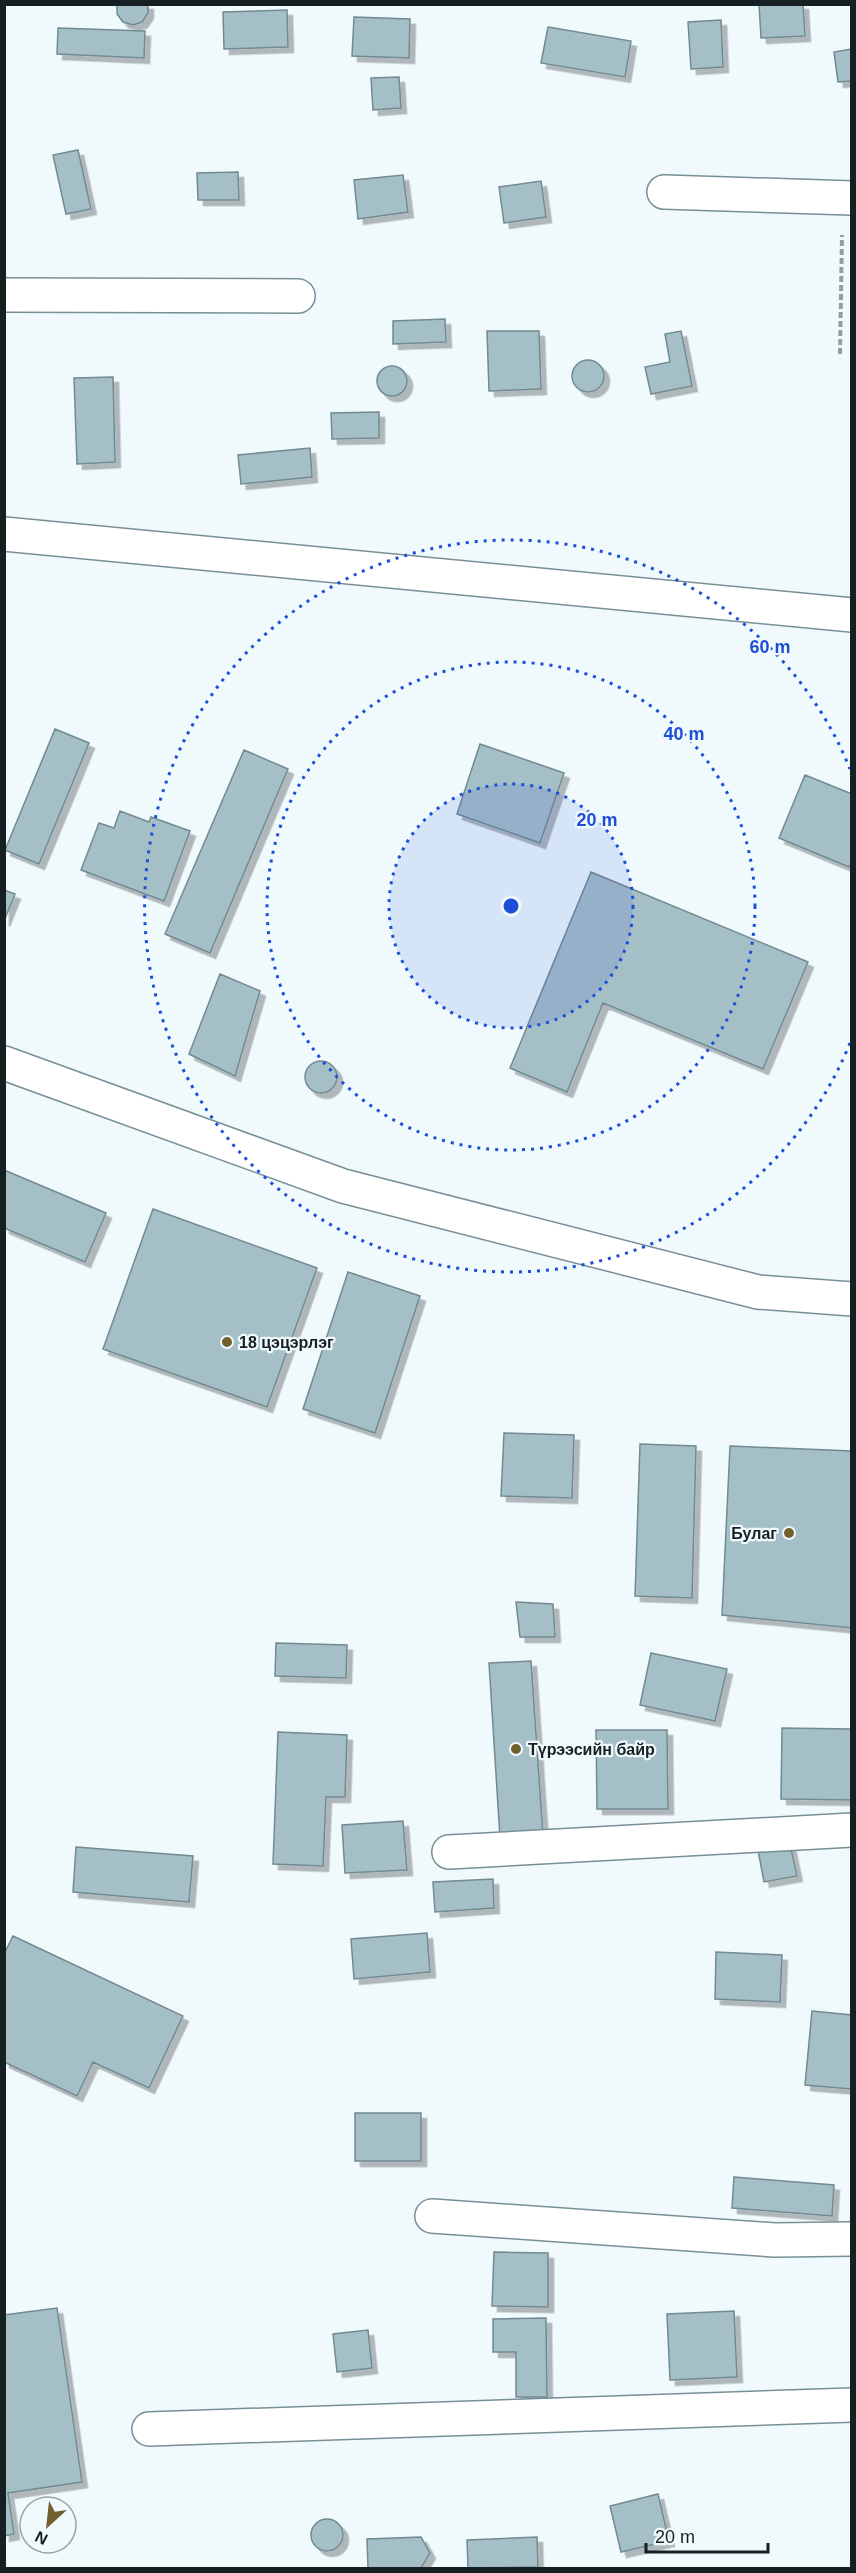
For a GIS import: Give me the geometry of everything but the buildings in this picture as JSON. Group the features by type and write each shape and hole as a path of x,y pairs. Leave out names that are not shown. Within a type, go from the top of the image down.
{"street":[{"path":"664,192 847,198"},
{"path":"4,295 298,296"},
{"path":"4,534 852,615"},
{"path":"4,1063 343,1186 758,1292 852,1299"},
{"path":"449,1852 852,1830"},
{"path":"432,2216 775,2240 852,2239"},
{"path":"149,2429 852,2405"}],"path":[{"path":"840,354 847,198"}],"place":[{"name":"18 цэцэрлэг","path":"227,1342"},
{"name":"Булаг","path":"789,1533"},
{"name":"Түрээсийн байр","path":"516,1749"}]}
